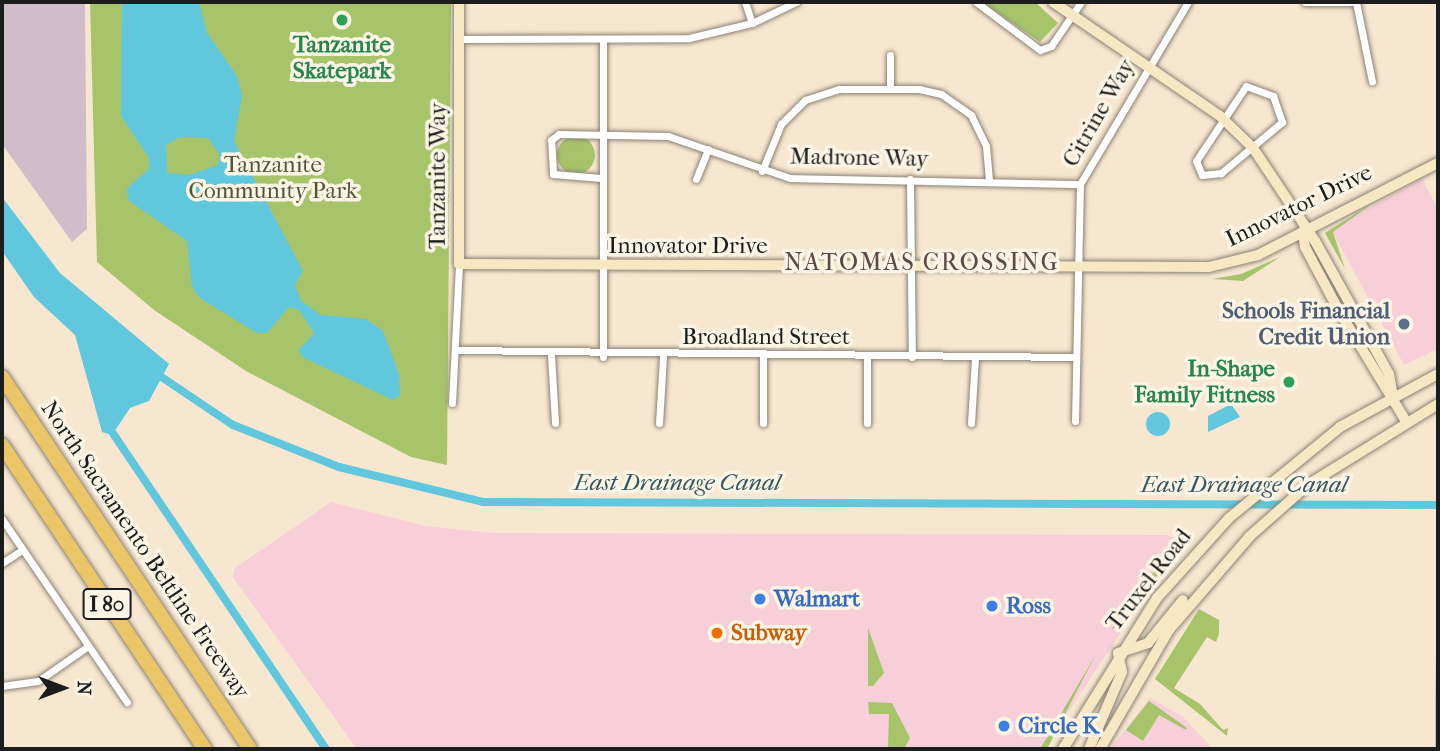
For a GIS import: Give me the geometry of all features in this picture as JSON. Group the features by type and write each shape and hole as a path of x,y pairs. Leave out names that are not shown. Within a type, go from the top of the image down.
{"highway":[{"name":"North Sacramento Beltline Freeway","path":"2,377 250,749"},
{"name":"I 80","path":"2,447 204,749"},
{"path":"165,621 262,749"}],"street":[{"name":"Tanzanite Way","path":"452,403 457,351 459,264 459,2"},
{"path":"745,2 752,23"},
{"path":"458,39 603,41 689,38 752,23 796,2"},
{"path":"976,2 1040,50 1051,46 1081,2"},
{"path":"1053,2 1222,119 1252,148 1389,374 1393,396 1406,421"},
{"name":"Citrine Way","path":"1075,421 1076,267 1080,184 1188,2"},
{"path":"1305,2 1355,2 1372,81"},
{"path":"603,41 603,357"},
{"path":"890,55 890,89"},
{"path":"1246,86 1273,96 1282,122 1252,148 1221,173 1198,173 1196,161 1246,86"},
{"path":"762,172 781,124 805,100 839,89 929,90 961,106 983,136 989,179"},
{"name":"Madrone Way","path":"601,178 553,174 549,146 559,134 668,136 708,149 762,172 805,179 989,179 1080,184"},
{"path":"696,178 708,149"},
{"name":"Innovator Drive","path":"459,264 910,268 1219,266 1303,230 1438,163"},
{"path":"910,179 912,357"},
{"name":"Broadland Street","path":"457,351 603,357 1076,357"},
{"path":"551,355 555,423"},
{"path":"659,423 663,357"},
{"path":"763,357 763,423"},
{"path":"867,357 867,423"},
{"path":"971,423 975,357"},
{"name":"Truxel Road","path":"1063,749 1118,653 1199,549 1265,483 1393,396 1438,374"},
{"name":"Truxel Road","path":"1100,749 1169,630 1225,561 1309,484 1406,421 1438,404"},
{"path":"2,519 127,702"},
{"path":"2,563 22,550"},
{"path":"1089,749 1122,672 1118,653 1148,643 1193,587 1225,561"},
{"path":"2,686 38,681 88,646"}],"shaded area":[{"path":"2,2 85,2 87,229 72,242 2,144"},
{"path":"1422,179 1438,209 1438,349 1404,365 1331,229"},
{"path":"331,502 425,526 494,533 1166,535 1181,541 1044,749 357,749 233,577 235,568"},
{"path":"1438,557 1438,749 1435,749 1435,702"},
{"path":"1150,698 1183,717 1213,749 1110,749"}],"green space":[{"name":"Tanzanite Community Park","path":"90,2 451,2 447,465 411,457 246,371 154,310 97,262"},
{"path":"982,2 1035,2 1058,23 1040,42"},
{"path":"576,136 589,142 595,155 589,168 576,174 563,168 557,155 563,142"},
{"path":"1373,203 1333,232 1345,269 1325,233"},
{"path":"1280,257 1243,281 1212,279 1241,274"},
{"path":"1162,561 1167,565 1112,630 1114,624"},
{"path":"1199,609 1219,620 1219,634 1216,642 1207,637 1174,688 1200,704 1223,730 1228,728 1227,736 1155,679"},
{"path":"868,628 884,673 873,686 868,686"},
{"path":"1095,656 1047,749 1040,749 1043,744"},
{"path":"1149,701 1187,728 1186,730 1159,715 1143,741 1126,730"},
{"path":"868,702 892,703 910,738 904,749 881,749 888,747 889,714 869,714"}],"water":[{"path":"122,2 199,2 207,33 237,76 242,96 234,141 303,271 295,285 301,301 321,315 366,319 383,331 399,374 400,395 393,400 304,358 298,351 314,333 299,310 289,307 267,333 257,333 200,298 192,287 187,241 128,200 127,188 149,169 149,158 121,116","holes":["180,137 208,138 220,155 218,165 189,175 167,173 166,145"]},
{"path":"2,197 60,273 169,364 149,401 130,408 112,435 102,432 75,335 34,297 2,251"},
{"path":"1231,404 1240,417 1208,432 1208,416"},
{"path":"1158,412 1169,419 1170,424 1163,435 1158,436 1147,429 1146,424 1153,413"}],"waterway":[{"name":"East Drainage Canal","path":"154,372 233,425 339,467 484,502 1438,505"},
{"path":"108,426 326,749"}],"place":[{"name":"Tanzanite Skatepark","path":"342,20"},
{"name":"Schools Financial Credit Union","path":"1404,324"},
{"name":"In-Shape Family Fitness","path":"1289,382"},
{"name":"Walmart","path":"760,599"},
{"name":"Ross","path":"992,606"},
{"name":"Subway","path":"717,633"},
{"name":"Circle K","path":"1004,726"}],"district":[{"name":"NATOMAS CROSSING","path":"922,263"}]}
